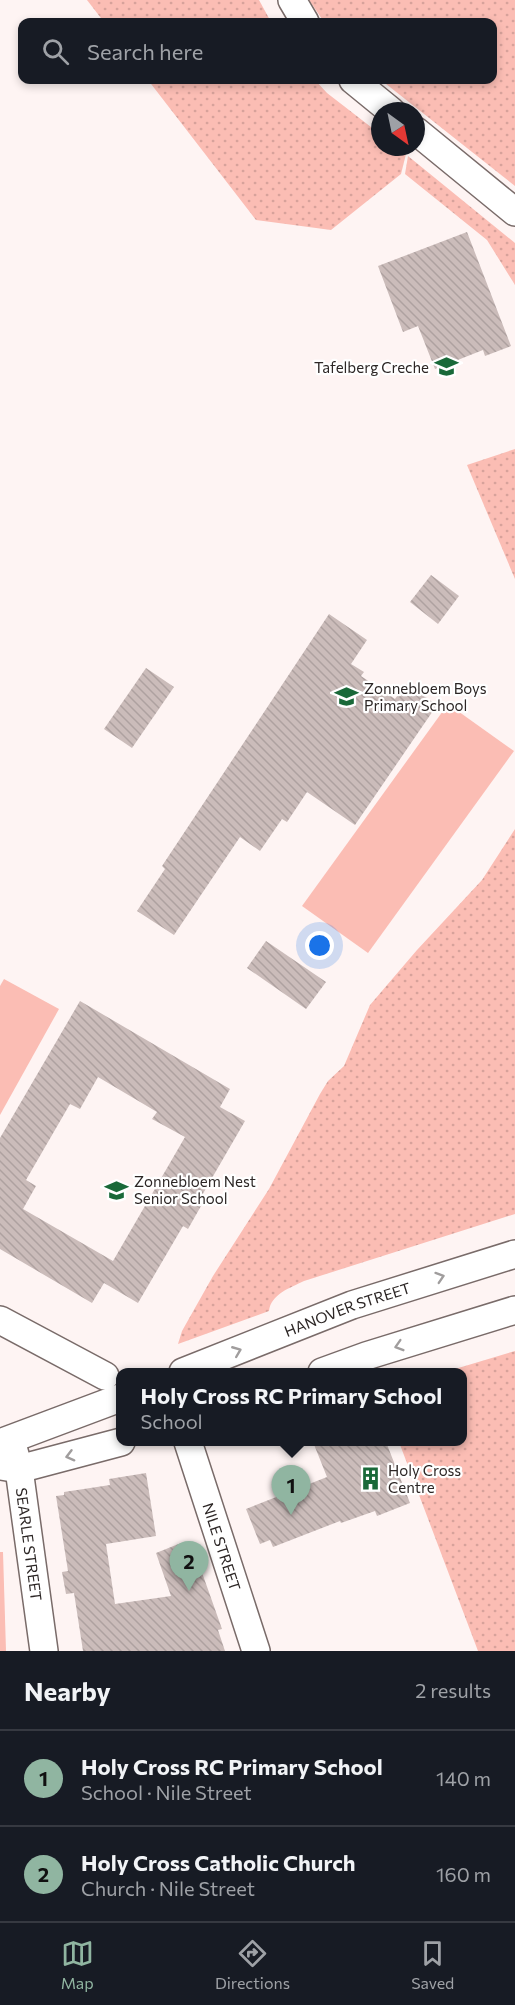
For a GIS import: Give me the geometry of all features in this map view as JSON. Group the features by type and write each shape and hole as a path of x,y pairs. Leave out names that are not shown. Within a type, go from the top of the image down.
{"street":[{"path":"292,0 303,18"},
{"path":"358,84 380,102"},
{"path":"425,138 515,212"},
{"name":"HANOVER STREET","path":"193,1368 352,1305 515,1254"},
{"path":"333,1368 515,1310"},
{"path":"0,1320 113,1387"},
{"path":"6,1442 113,1387"},
{"name":"SEARLE STREET","path":"6,1442 44,1651"},
{"path":"10,1467 116,1443"},
{"name":"NILE STREET","path":"189,1446 256,1651"}],"shaded area":[{"path":"87,0 259,0 269,18 101,18"},
{"path":"309,0 515,0 515,186 425,115 425,102 409,102 386,84 497,84 497,18 321,18"},
{"path":"151,84 319,84 371,127 371,156 406,156 401,174 331,230 256,220"},
{"path":"408,156 515,243 515,285 487,240 405,174"},
{"path":"515,449 515,579 467,465"},
{"path":"448,704 514,751 368,953 302,906"},
{"path":"515,829 515,1214 304,1281 277,1296 269,1311 178,1344 182,1331 213,1276 269,1189 320,1094 328,1081 344,1066 370,1005 482,880"},
{"path":"4,979 59,1009 0,1115 0,986"},
{"path":"515,1351 515,1651 478,1651 401,1446 467,1446 467,1368 458,1368"},
{"path":"0,1552 3,1552 6,1651 0,1651"}],"building":[{"path":"467,232 511,346 485,356 483,350 435,369 418,326 403,332 378,266"},
{"path":"431,575 459,596 438,624 410,602"},
{"path":"329,614 367,640 351,664 364,672 361,676 395,699 406,684 437,705 355,825 307,792 287,822 282,819 260,851 240,837 174,935 137,911 165,869 162,866"},
{"path":"146,668 174,687 132,748 104,729"},
{"path":"266,941 326,982 306,1009 247,968"},
{"path":"80,1001 230,1089 220,1107 245,1121 201,1197 205,1199 188,1229 183,1226 138,1303 104,1283 92,1303 0,1249 0,1138","holes":["98,1077 157,1112 152,1119 185,1137 113,1261 23,1209 36,1186 26,1180 70,1104 80,1109"]},
{"path":"315,1446 388,1446 410,1503 377,1516 375,1511 341,1523 340,1521 273,1547 270,1540 260,1544 246,1509 327,1477"},
{"path":"146,1473 156,1536 106,1544 115,1604 171,1596 156,1553 181,1543 185,1553 194,1550 222,1629 218,1630 225,1651 83,1651 74,1593 66,1594 62,1572 68,1571 56,1496 64,1495 64,1492 110,1485 109,1479"}],"place":[{"name":"Tafelberg Creche","path":"447,367"},
{"name":"Zonnebloem Boys Primary School","path":"346,697"},
{"name":"Zonnebloem Nest Senior School","path":"116,1190"},
{"name":"Holy Cross Centre","path":"370,1479"},
{"name":"Holy Cross RC Primary School","path":"291,1515"},
{"name":"Holy Cross Catholic Church","path":"189,1591"}]}
